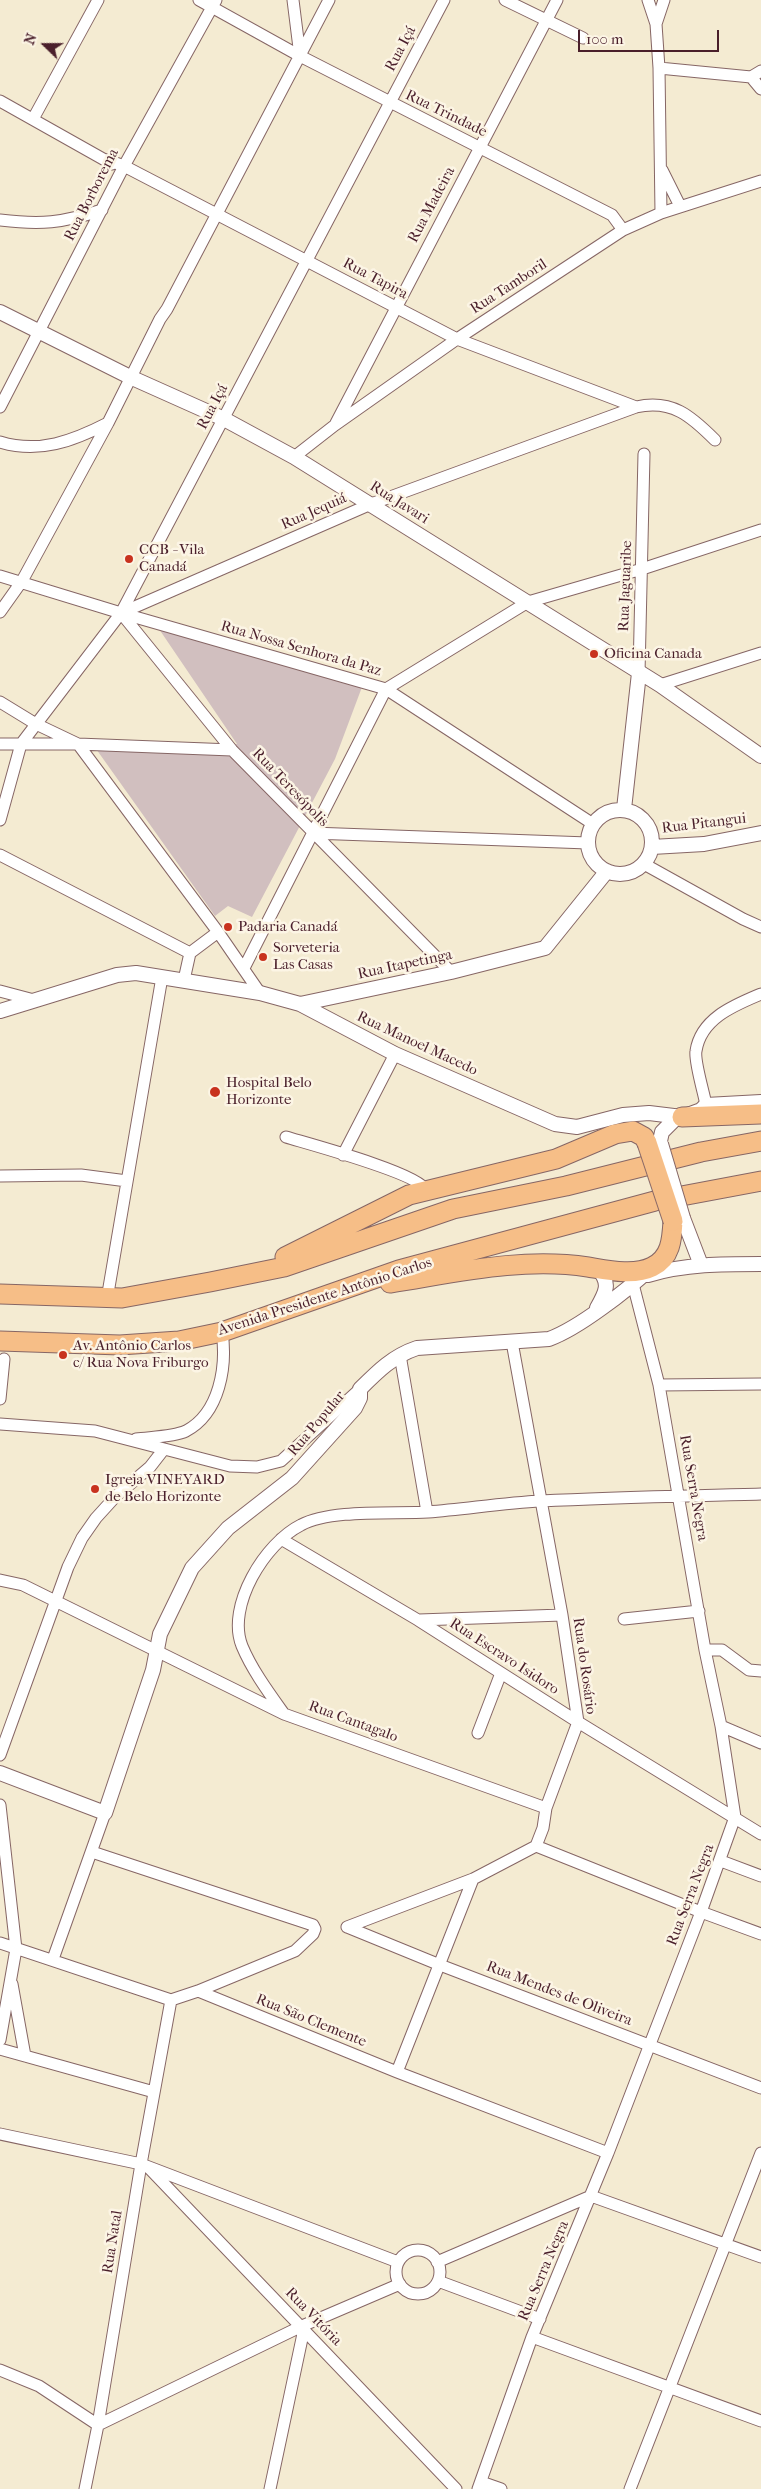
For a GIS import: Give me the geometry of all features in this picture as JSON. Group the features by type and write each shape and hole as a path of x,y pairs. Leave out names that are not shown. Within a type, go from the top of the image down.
{"highway":[{"path":"679,1117 761,1114"},
{"path":"243,1274 288,1255 410,1195 556,1159 615,1134 633,1131 656,1143 678,1219 668,1253 647,1275 633,1271 552,1264 522,1264 339,1291"},
{"path":"0,1294 107,1299 137,1296 284,1267 453,1209 566,1186 702,1152 761,1142"},
{"name":"Avenida Presidente Antônio Carlos","path":"2,1350 179,1341 222,1332 399,1270 655,1201 761,1181"}],"street":[{"path":"33,119 98,0"},
{"name":"Rua Trindade","path":"199,0 214,3 300,56 612,215 623,230"},
{"path":"293,0 300,56"},
{"path":"0,612 22,581 108,423 160,319 167,310 329,0"},
{"name":"Rua Içá","path":"0,820 21,744 120,613 444,0"},
{"path":"505,0 583,38"},
{"name":"Rua Madeira","path":"335,425 394,307 557,0"},
{"path":"648,0 656,24 659,68 661,212"},
{"path":"656,24 664,0"},
{"name":"Rua Borborema","path":"0,407 122,168 214,3"},
{"path":"659,68 756,74 761,89"},
{"name":"Rua Tapira","path":"0,101 122,168 306,259 457,339 636,407"},
{"path":"661,167 680,206"},
{"name":"Rua Tapira","path":"122,168 201,214 206,222 203,233 163,307 160,319"},
{"name":"Rua Tamboril","path":"294,457 335,425 457,339 623,230 661,212 761,181"},
{"path":"0,220 46,224 70,220 102,210"},
{"name":"Rua Javari","path":"0,312 130,377 224,419 294,457 660,686 761,756"},
{"path":"636,407 656,405 677,409 688,414 715,440"},
{"name":"Rua Jequiá","path":"120,613 371,504 636,407"},
{"path":"0,442 26,447 47,446 75,439 108,423"},
{"name":"Rua Jaguaribe","path":"624,809 639,673 644,454"},
{"path":"244,968 386,689 528,602 642,569 761,530"},
{"name":"Rua Nossa Senhora da Paz","path":"0,576 22,581 120,613 386,689 593,824"},
{"name":"Rua Teresópolis","path":"120,613 232,750 451,972"},
{"path":"660,686 761,653"},
{"path":"0,702 36,724 78,744 218,932 260,993"},
{"path":"0,744 78,744 232,750"},
{"path":"624,809 637,814 646,822 652,834 652,847 644,864 626,873 607,871 597,864 591,854 588,843 593,824 601,815 612,810 624,809"},
{"path":"312,833 588,843"},
{"name":"Rua Pitangui","path":"652,847 704,844 761,833"},
{"path":"0,855 190,953"},
{"path":"644,864 761,927"},
{"name":"Rua Itapetinga","path":"0,1011 117,976 136,973 260,993 300,1004 451,972 545,948 607,871"},
{"path":"184,980 190,953 218,932"},
{"path":"107,1299 162,977"},
{"path":"0,991 34,1000"},
{"path":"706,1105 696,1051 704,1033 716,1016 761,994"},
{"name":"Rua Manoel Macedo","path":"300,1004 395,1054 555,1124 577,1127 622,1115 650,1113 679,1117"},
{"path":"343,1155 395,1054"},
{"path":"656,1143 662,1132 679,1117 700,1110 706,1105 761,1102"},
{"name":"Rua Manoel Macedo","path":"522,1109 557,1129 579,1132 602,1131 627,1124 646,1128 656,1143"},
{"path":"286,1137 399,1173 418,1182 426,1190"},
{"path":"0,1176 72,1175 127,1181"},
{"path":"678,1219 701,1265"},
{"name":"Rua Popular","path":"156,1652 160,1634 192,1568 228,1528 292,1478 355,1408 360,1398 360,1388 384,1365 400,1355 417,1348 549,1339 562,1334 647,1275 701,1265 761,1264"},
{"name":"Rua Popular","path":"595,1311 607,1286 606,1278 598,1269"},
{"name":"Rua Serra Negra","path":"480,2485 532,2337 608,2153 701,1912 735,1817 721,1726 705,1650 660,1386 647,1275"},
{"path":"132,1440 184,1432 196,1423 207,1410 221,1381 225,1366 222,1332"},
{"name":"Rua do Rosário","path":"512,1342 562,1615 578,1722 546,1808 543,1828 536,1846"},
{"path":"0,1399 2,1350"},
{"path":"400,1355 427,1512"},
{"path":"660,1386 761,1384"},
{"path":"0,1424 95,1431 230,1466 257,1467 281,1461 360,1388"},
{"path":"0,1755 55,1601 82,1538 96,1518 116,1496 150,1467 164,1449"},
{"path":"284,1714 242,1645 238,1624 246,1589 254,1572 281,1539 301,1525 323,1517 427,1512 540,1501 761,1494"},
{"name":"Rua Escravo Isidoro","path":"281,1539 418,1620 578,1722 761,1834"},
{"name":"Rua Cantagalo","path":"0,1580 23,1585 284,1714 546,1808"},
{"path":"624,1619 699,1610"},
{"path":"418,1620 562,1615"},
{"path":"705,1650 722,1650 749,1670 761,1671"},
{"path":"53,1959 92,1852 153,1670 156,1652"},
{"path":"478,1733 501,1673"},
{"path":"721,1726 761,1743"},
{"path":"0,1773 105,1813"},
{"path":"0,1805 16,1949 0,2040"},
{"path":"397,2072 473,1879 536,1846 761,1934"},
{"path":"0,1943 53,1959 171,2000 198,1991 295,1951 313,1934 315,1928 313,1925 92,1852"},
{"path":"720,1861 761,1876"},
{"name":"Rua Mendes de Oliveira","path":"473,1879 347,1927 440,1965 761,2088"},
{"path":"10,1976 25,2056"},
{"name":"Rua São Clemente","path":"198,1991 397,2072 608,2153"},
{"name":"Rua Natal","path":"85,2489 144,2165 154,2092 171,2000"},
{"path":"0,2049 154,2092"},
{"path":"0,2134 144,2165 398,2262"},
{"path":"630,2489 761,2154"},
{"name":"Rua Vitória","path":"144,2165 456,2489"},
{"path":"438,2262 591,2196 761,2257"},
{"path":"415,2250 428,2252 438,2262 440,2268 438,2280 429,2290 417,2293 404,2289 400,2284 396,2273 398,2262 408,2252 415,2250"},
{"path":"438,2280 540,2320"},
{"path":"0,2370 40,2386 98,2425 400,2284"},
{"path":"270,2489 303,2328"},
{"path":"532,2337 761,2421"},
{"path":"480,2485 501,2489"}],"shaded area":[{"path":"159,629 362,687 335,759 252,917 228,906 215,916 89,739 237,744"}],"place":[{"name":"CCB - Vila Canadá","path":"129,559"},
{"name":"Oficina Canada","path":"594,654"},
{"name":"Padaria Canadá","path":"228,927"},
{"name":"Sorveteria Las Casas","path":"263,957"},
{"name":"Hospital Belo Horizonte","path":"215,1092"},
{"name":"Av. Antônio Carlos c/ Rua Nova Friburgo","path":"63,1355"},
{"name":"Igreja VINEYARD de Belo Horizonte","path":"95,1489"}]}
